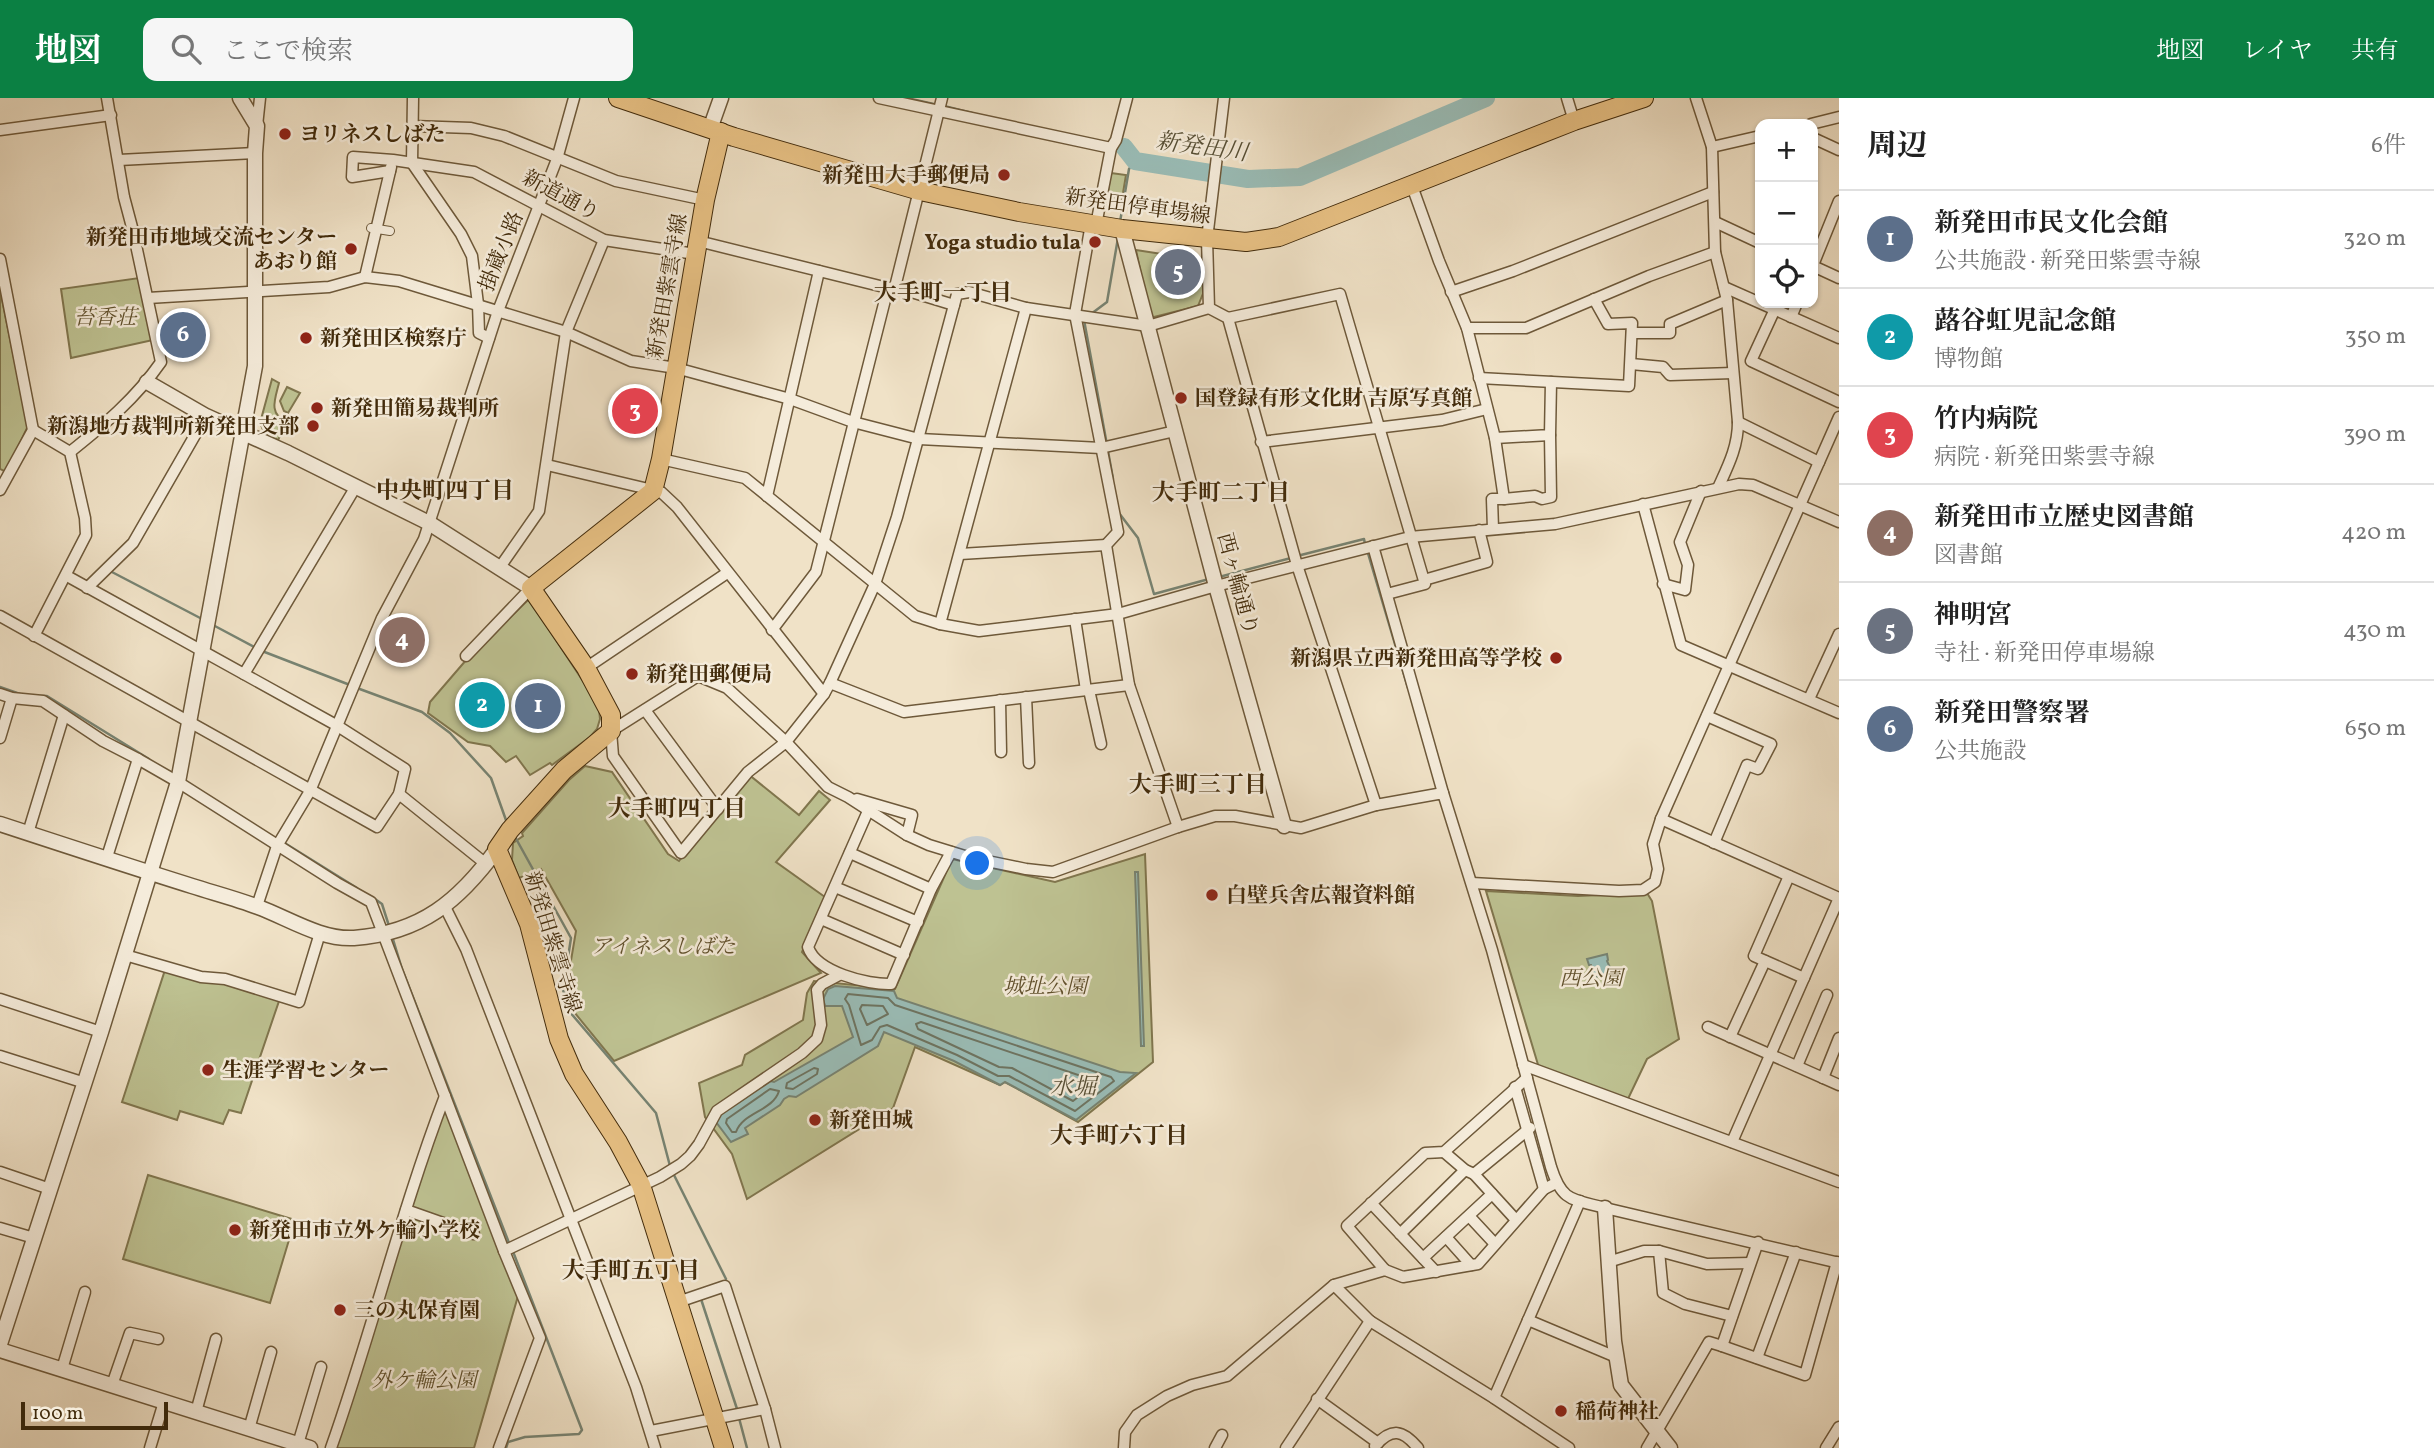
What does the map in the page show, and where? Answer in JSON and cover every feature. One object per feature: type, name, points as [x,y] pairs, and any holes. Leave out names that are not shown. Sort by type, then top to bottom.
[{"type":"main road","name":"新発田停車場線","points":[[618,98],[715,131],[920,191],[1094,225],[1246,242],[1279,237],[1574,121],[1644,98]]},
{"type":"main road","name":"新発田紫雲寺線","points":[[653,491],[661,460],[715,131]]},
{"type":"main road","points":[[497,849],[564,770],[611,732],[611,715],[586,668],[531,588],[653,491]]},
{"type":"main road","name":"新発田紫雲寺線","points":[[497,849],[529,924],[559,1039],[575,1074],[618,1142],[641,1185],[724,1448]]},
{"type":"street","points":[[70,452],[114,417],[147,382],[161,362],[124,197],[107,98]]},
{"type":"street","points":[[240,98],[257,126]]},
{"type":"street","points":[[0,1344],[151,871],[178,782],[191,723],[201,652],[256,366],[255,153],[260,98]]},
{"type":"street","points":[[413,98],[412,163],[461,234],[472,256],[479,333],[489,338]]},
{"type":"street","name":"掛蔵小路","points":[[257,906],[277,846],[310,791],[382,618],[424,539],[498,310],[557,159],[574,98]]},
{"type":"street","points":[[715,131],[721,98]]},
{"type":"street","points":[[879,98],[940,105],[1114,144]]},
{"type":"street","points":[[960,554],[1106,545],[1118,532],[1075,314],[1126,98]]},
{"type":"street","points":[[1209,308],[1207,239],[1224,98]]},
{"type":"street","points":[[1567,98],[1574,121]]},
{"type":"street","points":[[1696,98],[1712,147],[1715,252],[1727,300],[1738,422],[1738,438],[1733,456],[1718,488]]},
{"type":"street","points":[[772,630],[816,572],[853,422],[920,191],[940,105]]},
{"type":"street","points":[[0,130],[111,115]]},
{"type":"street","points":[[1818,122],[1839,117]]},
{"type":"street","points":[[412,126],[471,128],[503,136],[616,181],[705,200]]},
{"type":"street","points":[[1712,147],[1755,137]]},
{"type":"street","points":[[1818,140],[1839,150]]},
{"type":"street","points":[[119,160],[255,153]]},
{"type":"street","name":"新道通り","points":[[365,277],[392,166],[412,163],[474,172],[604,240],[696,247],[892,287],[954,305]]},
{"type":"street","points":[[1412,186],[1467,328],[1495,438],[1504,499]]},
{"type":"street","points":[[1451,292],[1513,271],[1713,192]]},
{"type":"street","points":[[1818,254],[1838,205]]},
{"type":"street","points":[[1715,222],[1755,241]]},
{"type":"street","points":[[370,228],[390,231]]},
{"type":"street","name":"西ヶ輪通り","points":[[1122,229],[1216,586],[1284,826]]},
{"type":"street","points":[[500,567],[539,511],[566,332],[604,240]]},
{"type":"street","points":[[1467,328],[1526,328],[1715,252]]},
{"type":"street","points":[[0,259],[33,430],[0,490]]},
{"type":"street","points":[[1818,268],[1839,278]]},
{"type":"street","points":[[767,496],[819,271]]},
{"type":"street","points":[[148,298],[329,288],[365,277],[399,281],[566,332],[631,361],[676,368],[790,399],[853,422],[919,439],[1101,448],[1175,431]]},
{"type":"street","points":[[1724,287],[1839,338]]},
{"type":"street","points":[[1387,594],[1425,584],[1340,294],[1227,318],[1209,308],[1148,326],[1026,308],[969,292],[957,294],[919,439],[875,584],[824,694],[786,742],[748,772],[681,853],[613,756],[611,732],[698,676],[727,688],[786,742],[828,787],[907,835],[951,852],[1026,869],[1053,872],[1215,816],[1235,816],[1301,828],[1376,805],[1443,793]]},
{"type":"street","points":[[1479,379],[1629,387],[1632,323],[1608,324],[1594,299]]},
{"type":"street","points":[[1632,333],[1670,333],[1670,324],[1727,300]]},
{"type":"street","points":[[940,624],[1026,308]]},
{"type":"street","points":[[1791,317],[1795,308]]},
{"type":"street","points":[[1775,309],[1751,361],[1839,402]]},
{"type":"street","points":[[1227,318],[1297,565],[1376,805]]},
{"type":"street","points":[[1631,364],[1663,367],[1670,375],[1733,373]]},
{"type":"street","points":[[147,382],[206,416],[429,523],[531,588],[466,656]]},
{"type":"street","points":[[1493,529],[1492,499],[1551,497],[1551,382]]},
{"type":"street","points":[[1261,442],[1442,420],[1487,409]]},
{"type":"street","points":[[87,588],[133,543],[206,416]]},
{"type":"street","points":[[1472,883],[1592,891],[1643,890],[1651,886],[1657,877],[1653,844],[1661,820],[1839,417]]},
{"type":"street","points":[[1738,422],[1819,462]]},
{"type":"street","points":[[33,430],[70,452],[85,517],[86,535],[34,636]]},
{"type":"street","points":[[1495,438],[1550,435]]},
{"type":"street","points":[[661,460],[745,478],[915,616],[979,631],[1118,614],[1410,537],[1555,524],[1739,484],[1752,485],[1839,522]]},
{"type":"street","points":[[547,466],[661,492],[677,507],[824,694]]},
{"type":"street","points":[[244,674],[355,488]]},
{"type":"street","points":[[1663,584],[1685,590],[1688,565],[1680,542],[1701,491]]},
{"type":"street","points":[[1643,505],[1681,645],[1839,713]]},
{"type":"street","points":[[1424,580],[1487,562],[1479,530]]},
{"type":"street","points":[[1106,545],[1129,685],[1178,827]]},
{"type":"street","points":[[1373,546],[1560,1191],[1569,1198],[1605,1208],[1838,1262],[1805,1375],[1709,1342],[1647,1448]]},
{"type":"street","points":[[586,668],[727,573]]},
{"type":"street","points":[[0,616],[377,827],[399,794],[405,769],[336,725],[66,576]]},
{"type":"street","points":[[1075,619],[1087,690],[1101,744]]},
{"type":"street","points":[[1808,699],[1839,634]]},
{"type":"street","points":[[830,683],[904,712],[1129,685]]},
{"type":"street","points":[[0,694],[43,701],[103,741],[178,782],[371,902],[504,1251],[540,1338],[499,1448]]},
{"type":"street","points":[[1026,697],[1029,763]]},
{"type":"street","points":[[0,738],[12,698]]},
{"type":"street","points":[[1000,700],[1001,752]]},
{"type":"street","points":[[646,710],[718,809]]},
{"type":"street","points":[[28,833],[64,715]]},
{"type":"street","points":[[1707,716],[1771,744],[1758,769],[1747,765],[1714,843]]},
{"type":"street","points":[[107,857],[138,758]]},
{"type":"street","points":[[399,794],[486,864]]},
{"type":"street","points":[[848,797],[912,815],[907,835]]},
{"type":"street","points":[[868,811],[808,947],[810,953],[839,975],[891,984],[931,889],[951,852]]},
{"type":"street","points":[[1661,820],[1839,898],[1732,1142]]},
{"type":"street","points":[[0,824],[257,906],[320,933],[351,938],[383,934],[416,922],[445,907],[462,893],[497,849]]},
{"type":"street","points":[[850,853],[931,889]]},
{"type":"street","points":[[1789,876],[1754,956],[1804,978]]},
{"type":"street","points":[[835,887],[918,922]]},
{"type":"street","points":[[445,907],[466,949],[571,1219],[636,1387],[655,1448]]},
{"type":"street","points":[[821,919],[904,955]]},
{"type":"street","points":[[125,955],[201,977],[225,979],[299,1002],[320,933]]},
{"type":"street","points":[[1730,1037],[1765,961]]},
{"type":"street","points":[[504,1251],[681,1164],[699,1144],[717,1111],[813,1043],[821,1025],[817,990],[822,984],[839,975]]},
{"type":"street","points":[[1797,1066],[1827,995]]},
{"type":"street","points":[[0,999],[101,1032]]},
{"type":"street","points":[[1708,1027],[1839,1084]]},
{"type":"street","points":[[1824,1078],[1839,1038]]},
{"type":"street","points":[[0,1055],[85,1083]]},
{"type":"street","points":[[1523,1065],[1839,1182]]},
{"type":"street","points":[[1527,1078],[1444,1152],[1425,1153],[1347,1226],[1385,1270],[1403,1277],[1478,1264],[1544,1189],[1556,1182]]},
{"type":"street","points":[[1515,1087],[1544,1189]]},
{"type":"street","points":[[331,1448],[445,1096]]},
{"type":"street","points":[[1400,1234],[1469,1172],[1527,1129],[1539,1125]]},
{"type":"street","points":[[1444,1152],[1469,1172],[1516,1220]]},
{"type":"street","points":[[0,1172],[50,1189]]},
{"type":"street","points":[[1423,1258],[1492,1194]]},
{"type":"street","points":[[1494,1398],[1580,1201]]},
{"type":"street","points":[[1371,1203],[1436,1272]]},
{"type":"street","points":[[1605,1208],[1616,1357],[1621,1385],[1670,1448]]},
{"type":"street","points":[[406,1210],[474,1234]]},
{"type":"street","points":[[1469,1216],[1495,1244]]},
{"type":"street","points":[[0,1228],[34,1238]]},
{"type":"street","points":[[1446,1237],[1471,1265]]},
{"type":"street","points":[[1722,1346],[1758,1242]]},
{"type":"street","points":[[1608,1262],[1643,1251],[1659,1251],[1707,1264],[1750,1264]]},
{"type":"street","points":[[1659,1251],[1663,1293],[1685,1304],[1732,1316]]},
{"type":"street","points":[[1757,1358],[1796,1252]]},
{"type":"street","points":[[1124,1448],[1125,1432],[1137,1415],[1167,1396],[1227,1376],[1334,1285],[1385,1270]]},
{"type":"street","points":[[1334,1285],[1370,1321],[1569,1448]]},
{"type":"street","points":[[678,1302],[725,1286],[775,1448]]},
{"type":"street","points":[[62,1369],[85,1292]]},
{"type":"street","points":[[1286,1448],[1370,1321]]},
{"type":"street","points":[[1528,1321],[1616,1357]]},
{"type":"street","points":[[113,1385],[130,1333],[158,1339]]},
{"type":"street","points":[[196,1412],[216,1339]]},
{"type":"street","points":[[0,1350],[304,1446],[321,1367]]},
{"type":"street","points":[[249,1429],[271,1352]]},
{"type":"street","points":[[1317,1399],[1375,1445],[1388,1434],[1398,1433],[1408,1436],[1418,1448]]},
{"type":"street","points":[[150,1448],[164,1402]]},
{"type":"street","points":[[651,1432],[765,1409]]},
{"type":"street","points":[[1826,1448],[1839,1427]]},
{"type":"street","points":[[1215,1448],[1222,1435]]},
{"type":"green space","points":[[1111,173],[1126,175],[1122,199],[1107,196]]},
{"type":"green space","points":[[1136,250],[1207,261],[1206,286],[1198,306],[1150,318]]},
{"type":"green space","name":"苔香荘","points":[[139,278],[153,340],[71,358],[61,289]]},
{"type":"green space","points":[[0,290],[28,426],[6,472],[0,469]]},
{"type":"green space","points":[[272,379],[279,383],[275,410],[281,419],[287,422],[278,440],[264,432],[260,423]]},
{"type":"green space","points":[[287,387],[300,393],[288,413],[284,411],[280,401]]},
{"type":"green space","points":[[529,599],[594,698],[600,719],[597,729],[590,737],[552,765],[550,763],[530,775],[516,756],[506,762],[490,746],[468,742],[428,713],[430,702],[467,659]]},
{"type":"green space","name":"アイネスしばた","points":[[585,766],[612,772],[668,854],[679,861],[748,774],[799,815],[819,791],[830,800],[776,862],[825,897],[802,952],[821,973],[614,1061],[570,1007],[566,990],[576,931],[541,869],[519,878],[512,860],[513,843],[523,836],[522,833]]},
{"type":"green space","name":"城址公園","points":[[1145,854],[1153,1062],[1078,1122],[1005,1082],[1000,1085],[915,1047],[893,1108],[747,1199],[732,1154],[705,1117],[699,1083],[742,1065],[745,1055],[803,1020],[807,993],[814,981],[895,989],[952,859],[1055,882]]},
{"type":"green space","name":"西公園","points":[[1486,891],[1578,896],[1647,893],[1652,901],[1679,1039],[1647,1059],[1627,1101],[1539,1068]]},
{"type":"green space","points":[[165,970],[222,981],[279,1001],[241,1113],[229,1110],[223,1124],[180,1111],[177,1120],[122,1102]]},
{"type":"green space","name":"外ケ輪公園","points":[[446,1111],[518,1296],[474,1448],[333,1448],[442,1113]]},
{"type":"green space","points":[[148,1175],[295,1220],[270,1303],[123,1259]]},
{"type":"water","points":[[1135,872],[1138,872],[1144,1046],[1141,1046]]},
{"type":"water","points":[[1607,954],[1612,972],[1593,978],[1587,959]]},
{"type":"water","name":"水堀","points":[[835,986],[894,991],[897,998],[1120,1072],[1136,1073],[1076,1120],[1005,1082],[1000,1085],[954,1061],[884,1032],[878,1046],[796,1097],[789,1096],[784,1099],[780,1105],[745,1128],[748,1134],[731,1142],[716,1122],[721,1114],[770,1081],[774,1082],[853,1037],[842,1006],[825,1006],[823,999],[828,989]]},
{"type":"waterway","name":"新発田川","points":[[907,98],[938,105]]},
{"type":"waterway","name":"新発田川","points":[[1124,147],[1135,161],[1248,179],[1300,177],[1486,98]]},
{"type":"waterway","name":"新発田川","points":[[944,106],[972,113]]},
{"type":"waterway","points":[[1120,222],[1129,169],[1135,161]]},
{"type":"waterway","points":[[1091,314],[1107,302],[1118,238]]},
{"type":"waterway","points":[[1084,320],[1107,445]]},
{"type":"waterway","points":[[1108,451],[1113,479]]},
{"type":"waterway","points":[[1119,513],[1138,538],[1154,594],[1209,579]]},
{"type":"waterway","points":[[1297,556],[1364,539],[1365,544]]},
{"type":"waterway","points":[[1367,550],[1408,688]]},
{"type":"waterway","points":[[1219,577],[1291,558]]},
{"type":"waterway","points":[[110,571],[204,620]]},
{"type":"waterway","points":[[213,625],[256,648]]},
{"type":"waterway","points":[[262,651],[350,685]]},
{"type":"waterway","points":[[0,687],[20,694]]},
{"type":"waterway","points":[[357,688],[422,712],[450,733],[491,778],[507,823]]},
{"type":"waterway","points":[[41,696],[47,696],[149,759]]},
{"type":"waterway","points":[[514,835],[571,938],[563,990],[569,1011],[656,1113],[670,1166]]},
{"type":"waterway","points":[[283,842],[357,888]]},
{"type":"waterway","points":[[375,899],[382,904],[389,926]]},
{"type":"waterway","points":[[392,936],[402,969],[509,1243]]},
{"type":"waterway","points":[[673,1173],[726,1279]]},
{"type":"waterway","points":[[506,1448],[508,1442],[525,1437],[579,1434],[582,1430],[512,1249]]},
{"type":"waterway","points":[[701,1299],[738,1412]]},
{"type":"waterway","points":[[739,1418],[747,1448]]},
{"type":"place","name":"ヨリネスしばた","points":[[285,134]]},
{"type":"place","name":"新発田大手郵便局","points":[[1004,175]]},
{"type":"place","name":"Yoga studio tula","points":[[1095,242]]},
{"type":"place","name":"新発田市地域交流センター あおり館","points":[[351,249]]},
{"type":"place","name":"神明宮","points":[[1178,272]]},
{"type":"place","name":"新発田警察署","points":[[183,335]]},
{"type":"place","name":"新発田区検察庁","points":[[306,338]]},
{"type":"place","name":"国登録有形文化財 吉原写真館","points":[[1181,398]]},
{"type":"place","name":"新発田簡易裁判所","points":[[317,408]]},
{"type":"place","name":"竹内病院","points":[[635,411]]},
{"type":"place","name":"新潟地方裁判所新発田支部","points":[[313,426]]},
{"type":"place","name":"新発田市立歴史図書館","points":[[402,640]]},
{"type":"place","name":"新潟県立西新発田高等学校","points":[[1556,658]]},
{"type":"place","name":"新発田郵便局","points":[[632,674]]},
{"type":"place","name":"蕗谷虹児記念館","points":[[482,705]]},
{"type":"place","name":"新発田市民文化会館","points":[[538,706]]},
{"type":"place","name":"白壁兵舎広報資料館","points":[[1212,895]]},
{"type":"place","name":"生涯学習センター","points":[[208,1070]]},
{"type":"place","name":"新発田城","points":[[815,1120]]},
{"type":"place","name":"新発田市立外ケ輪小学校","points":[[235,1230]]},
{"type":"place","name":"三の丸保育園","points":[[340,1310]]},
{"type":"place","name":"稲荷神社","points":[[1561,1411]]},
{"type":"district","name":"大手町一丁目","points":[[943,292]]},
{"type":"district","name":"中央町四丁目","points":[[445,490]]},
{"type":"district","name":"大手町二丁目","points":[[1221,492]]},
{"type":"district","name":"大手町三丁目","points":[[1198,784]]},
{"type":"district","name":"大手町四丁目","points":[[677,808]]},
{"type":"district","name":"大手町六丁目","points":[[1119,1135]]},
{"type":"district","name":"大手町五丁目","points":[[631,1270]]}]
